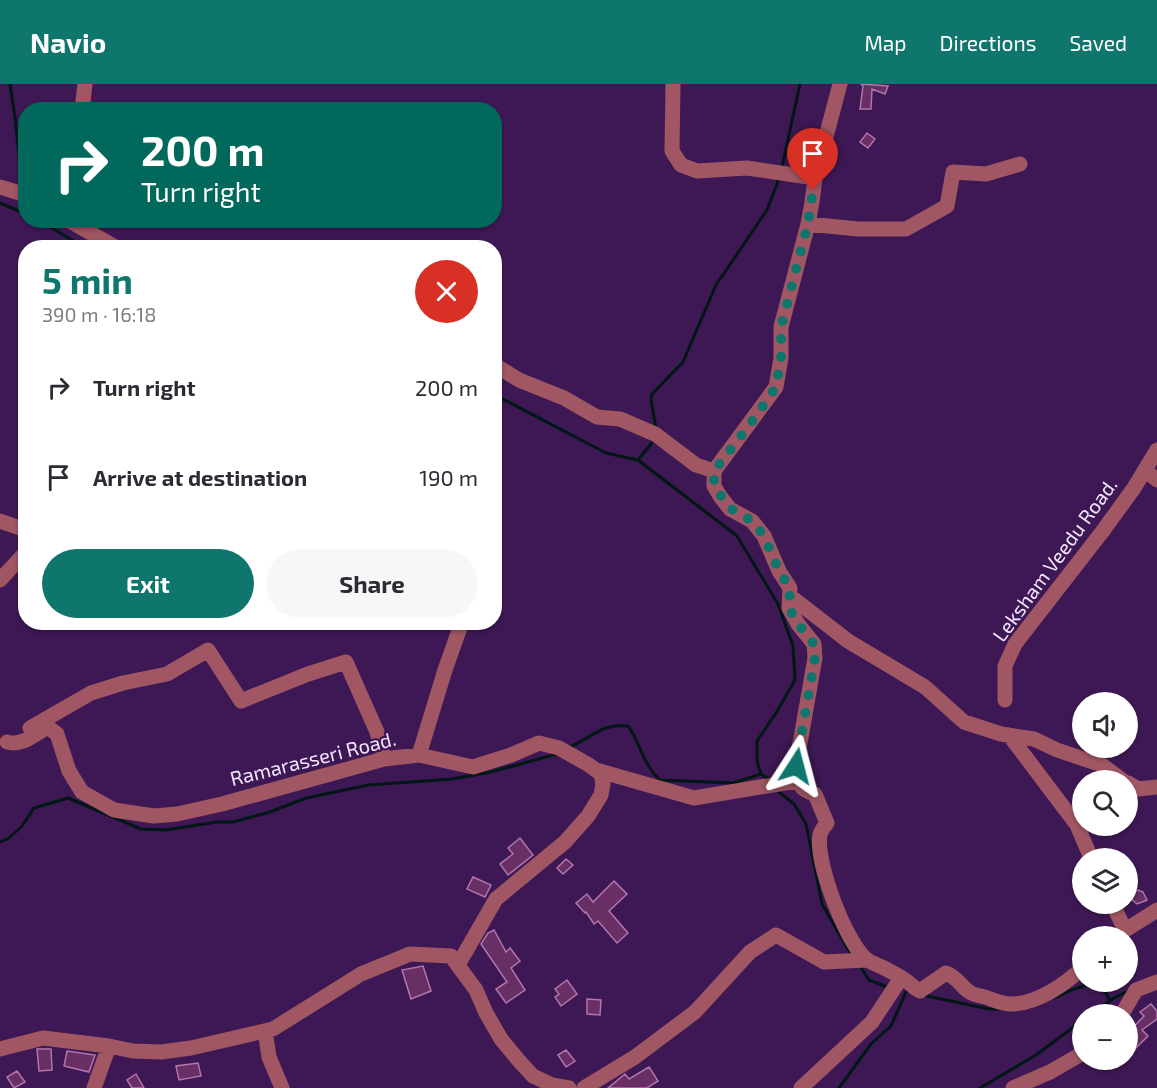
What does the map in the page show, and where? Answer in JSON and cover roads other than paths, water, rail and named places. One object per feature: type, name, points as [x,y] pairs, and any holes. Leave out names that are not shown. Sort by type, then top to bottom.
[{"type":"street","points":[[83,102],[85,84]]},
{"type":"street","points":[[673,84],[672,151],[681,165],[697,171],[747,168],[815,178]]},
{"type":"street","points":[[840,84],[815,178],[808,224],[781,327],[781,358],[776,387],[714,471],[714,486],[730,508],[752,521],[764,536],[779,571],[790,588],[789,608],[814,644],[815,658],[796,766],[797,781],[801,789],[815,794],[819,801],[827,823],[820,833],[820,839],[829,890],[855,946],[866,960]]},
{"type":"street","points":[[808,224],[858,229],[906,229],[947,206],[953,172],[986,174],[1020,164]]},
{"type":"street","points":[[0,188],[18,193]]},
{"type":"street","points":[[87,228],[105,240]]},
{"type":"street","points":[[502,369],[519,380],[564,398],[597,417],[620,419],[658,435],[696,465],[714,471]]},
{"type":"street","name":"Leksham Veedu Road.","points":[[1005,700],[1005,666],[1015,644],[1102,532],[1157,450]]},
{"type":"street","points":[[1145,470],[1157,480]]},
{"type":"street","points":[[0,521],[18,527]]},
{"type":"street","points":[[0,580],[18,561]]},
{"type":"street","points":[[790,597],[848,641],[925,687],[964,722],[1009,735],[1034,739],[1057,750],[1102,765],[1109,770]]},
{"type":"street","points":[[419,754],[459,630]]},
{"type":"street","points":[[2,742],[91,693],[123,683],[167,674],[208,650],[241,701],[308,674],[346,662],[377,732],[384,759]]},
{"type":"street","name":"Ramarasseri Road.","points":[[2,742],[14,745],[48,728],[57,734],[69,771],[82,792],[114,810],[154,816],[177,814],[222,804],[384,759],[419,754],[473,767],[539,743],[559,748],[596,770],[694,798],[797,781]]},
{"type":"street","points":[[1009,735],[1077,825],[1087,848]]},
{"type":"street","points":[[458,965],[496,899],[565,842],[588,816],[602,789],[601,774],[596,770]]},
{"type":"street","points":[[1138,789],[1157,787]]},
{"type":"street","points":[[1132,926],[1157,910]]},
{"type":"street","points":[[584,1088],[635,1057],[695,1012],[750,952],[776,935],[824,962],[866,960],[884,967],[910,983],[913,988],[922,991],[946,973],[960,981],[969,992],[1012,1005],[1049,992],[1072,978]]},
{"type":"street","points":[[0,1049],[43,1038],[133,1051],[161,1052],[191,1048],[273,1029],[361,974],[410,954],[451,956],[476,990],[501,1039],[519,1062],[533,1076],[552,1085],[569,1088]]},
{"type":"street","points":[[801,1088],[872,1022],[901,978]]},
{"type":"street","points":[[1128,1004],[1136,990],[1157,982]]},
{"type":"street","points":[[265,1031],[268,1057],[282,1088]]},
{"type":"street","points":[[94,1088],[109,1046]]},
{"type":"street","points":[[1013,1088],[1072,1059]]},
{"type":"waterway","points":[[10,84],[18,146]]},
{"type":"waterway","points":[[782,167],[800,84]]},
{"type":"waterway","points":[[656,429],[652,394],[683,362],[716,285],[767,210],[780,176]]},
{"type":"waterway","points":[[0,203],[18,211]]},
{"type":"waterway","points":[[52,228],[72,240]]},
{"type":"waterway","points":[[502,399],[606,453],[638,460],[737,536],[778,604],[793,646],[795,680],[757,741],[757,761],[761,774],[769,779]]},
{"type":"waterway","points":[[638,460],[654,440]]},
{"type":"waterway","points":[[568,748],[611,726],[628,726],[649,767],[660,780],[733,783],[761,774]]},
{"type":"waterway","points":[[0,842],[9,838],[22,826],[34,808],[68,798],[141,829],[166,830],[217,822],[233,822],[270,812],[306,798],[369,785],[452,779],[491,772],[557,754]]},
{"type":"waterway","points":[[779,792],[794,804],[806,824],[822,904],[852,956]]},
{"type":"waterway","points":[[860,966],[869,980],[890,988]]},
{"type":"waterway","points":[[1054,998],[1077,988],[1092,985],[1105,992],[1110,1001]]},
{"type":"waterway","points":[[839,1088],[871,1044],[891,1026],[906,992]]},
{"type":"waterway","points":[[1105,1004],[1126,992]]},
{"type":"waterway","points":[[922,995],[989,1009],[1001,1009]]},
{"type":"waterway","points":[[980,1088],[1036,1055],[1072,1028]]}]
